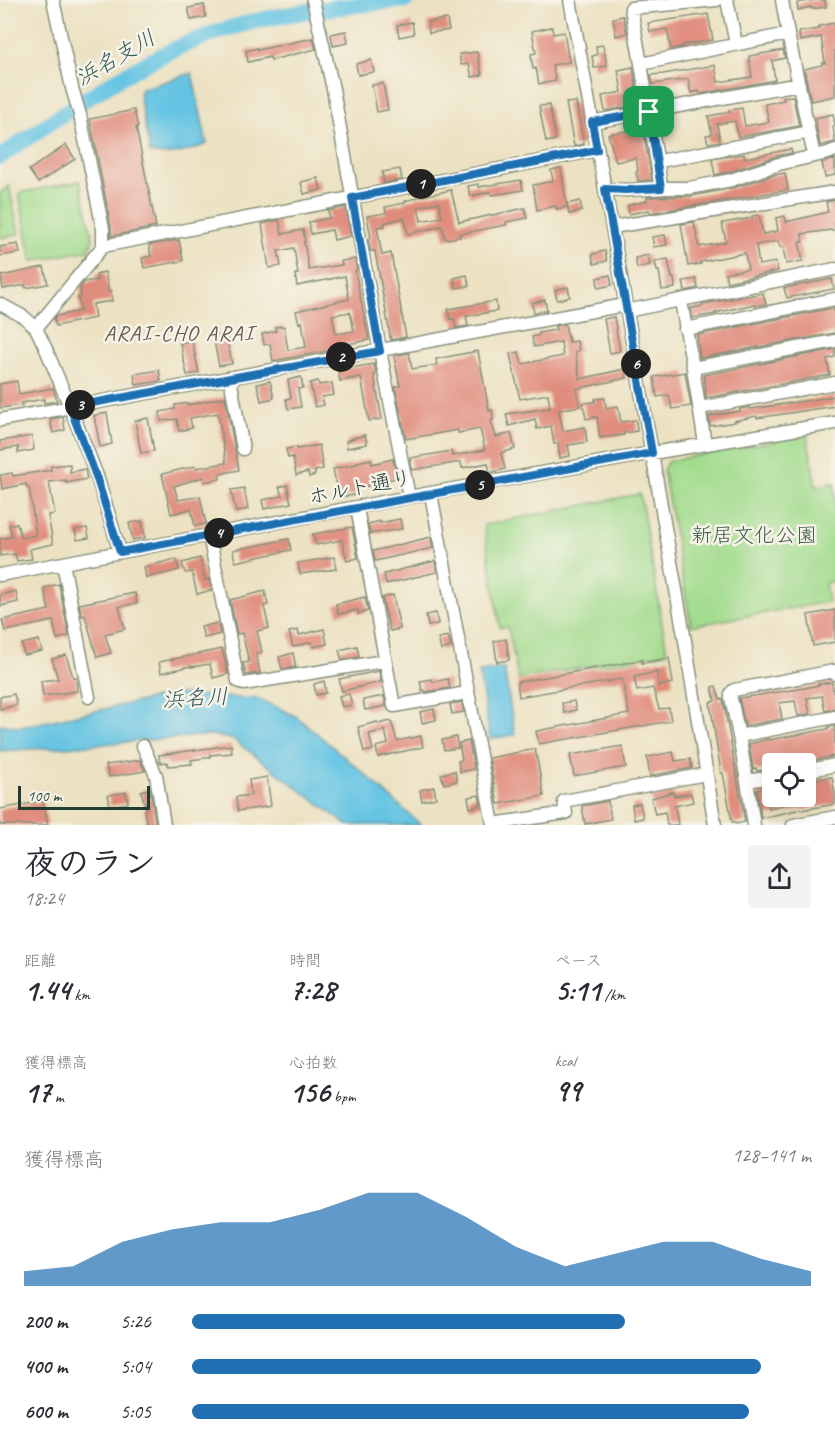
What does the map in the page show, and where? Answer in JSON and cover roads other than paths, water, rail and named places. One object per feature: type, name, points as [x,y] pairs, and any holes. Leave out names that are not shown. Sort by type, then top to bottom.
[{"type":"street","points":[[36,328],[103,246],[103,229],[80,115],[53,0]]},
{"type":"street","points":[[313,0],[333,89],[409,497]]},
{"type":"street","points":[[570,0],[652,453],[715,825]]},
{"type":"street","points":[[661,188],[631,8],[717,0]]},
{"type":"street","points":[[727,0],[736,44]]},
{"type":"street","points":[[782,0],[814,156]]},
{"type":"street","points":[[640,64],[788,34]]},
{"type":"street","points":[[592,122],[799,84]]},
{"type":"street","points":[[657,159],[660,161],[805,133],[808,128]]},
{"type":"street","points":[[103,246],[597,150]]},
{"type":"street","points":[[605,189],[689,188],[707,185],[835,150]]},
{"type":"street","points":[[612,227],[835,192]]},
{"type":"street","points":[[0,420],[626,308],[681,301],[835,269]]},
{"type":"street","points":[[685,329],[835,299]]},
{"type":"street","points":[[681,301],[705,444]]},
{"type":"street","points":[[0,304],[24,317],[36,328],[70,407],[96,476],[120,552]]},
{"type":"street","points":[[693,368],[835,341]]},
{"type":"street","points":[[230,378],[243,449]]},
{"type":"street","points":[[699,408],[835,383]]},
{"type":"street","name":"ホルト通り","points":[[0,575],[409,497],[835,423]]},
{"type":"street","points":[[431,494],[493,824],[566,813],[564,801],[706,774]]},
{"type":"street","points":[[357,508],[394,706],[468,693]]},
{"type":"street","points":[[209,535],[238,681],[244,684],[384,661]]},
{"type":"street","points":[[63,563],[89,696]]},
{"type":"street","points":[[754,825],[731,693],[734,690],[835,672]]},
{"type":"street","points":[[739,736],[835,717]]},
{"type":"street","points":[[143,746],[156,775],[164,825]]},
{"type":"street","points":[[816,769],[835,765]]},
{"type":"street","points":[[747,782],[762,779]]},
{"type":"street","points":[[794,825],[835,817]]},
{"type":"water","points":[[192,73],[207,144],[171,154],[150,153],[139,94],[141,89]]},
{"type":"water","points":[[504,668],[515,735],[490,739],[479,672]]},
{"type":"water","name":"浜名川","points":[[174,694],[260,699],[297,717],[421,825],[347,825],[234,740],[212,735],[0,751],[0,724],[21,727]]},
{"type":"waterway","name":"浜名支川","points":[[0,157],[110,84],[139,67],[199,39],[273,17],[406,0]]},
{"type":"district","name":"ARAI-CHO ARAI","points":[[179,332]]},
{"type":"park label","name":"新居文化公園","points":[[754,535]]}]
